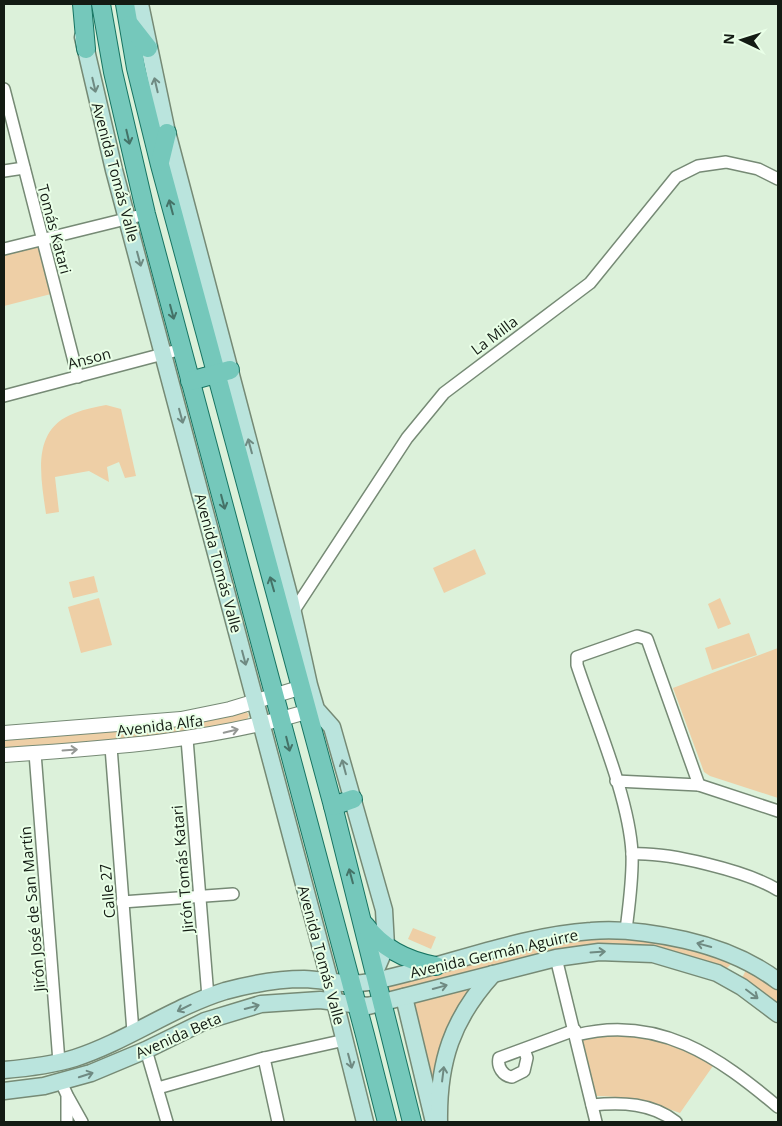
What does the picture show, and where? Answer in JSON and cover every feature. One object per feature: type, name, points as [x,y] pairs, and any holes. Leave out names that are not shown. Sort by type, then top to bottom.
[{"type":"main road","name":"Avenida Tomás Valle","points":[[74,4],[128,218],[330,982],[365,1122]]},
{"type":"main road","points":[[82,4],[86,49]]},
{"type":"main road","name":"Avenida Tomás Valle","points":[[101,4],[114,72],[146,214],[282,719],[387,1122]]},
{"type":"main road","points":[[125,4],[136,68],[160,164],[222,372],[287,614],[412,1122]]},
{"type":"main road","points":[[140,4],[148,48],[222,372],[238,459],[287,614]]},
{"type":"main road","points":[[128,22],[148,48]]},
{"type":"main road","points":[[160,164],[167,133]]},
{"type":"main road","points":[[190,380],[222,372]]},
{"type":"main road","points":[[213,465],[238,459]]},
{"type":"main road","points":[[311,711],[332,727],[384,910],[386,946],[376,976]]},
{"type":"main road","points":[[333,806],[353,799]]},
{"type":"main road","points":[[364,923],[376,938],[386,946],[410,959],[436,966]]},
{"type":"main road","name":"Avenida Germán Aguirre","points":[[351,985],[376,976],[436,966],[553,936],[592,930],[626,930],[703,944],[742,958],[778,981]]},
{"type":"main road","name":"Avenida Germán Aguirre","points":[[356,1006],[382,1003],[556,958],[599,952],[653,954],[717,972],[778,1014]]},
{"type":"main road","points":[[730,980],[742,958]]},
{"type":"main road","points":[[439,1122],[443,1067],[454,1031],[475,993],[493,974]]},
{"type":"main road","name":"Avenida Beta","points":[[4,1070],[76,1058],[208,997],[260,983],[283,980],[351,985]]},
{"type":"main road","points":[[404,997],[434,1122]]},
{"type":"main road","name":"Avenida Beta","points":[[4,1091],[64,1089],[91,1073],[146,1050],[205,1021],[261,1004],[300,1000],[334,1000],[356,1006]]},
{"type":"street","name":"Tomás Katari","points":[[4,91],[78,377]]},
{"type":"street","name":"La Milla","points":[[287,614],[408,438],[444,392],[590,283],[676,177],[698,166],[726,162],[758,169],[778,179]]},
{"type":"street","points":[[4,171],[24,168]]},
{"type":"street","points":[[4,249],[146,214]]},
{"type":"street","name":"Anson","points":[[4,396],[182,349]]},
{"type":"street","points":[[626,930],[632,854],[626,814],[576,665],[577,657],[619,642],[643,636],[647,639],[699,785]]},
{"type":"street","name":"Avenida Alfa","points":[[4,733],[181,719],[255,701],[304,686]]},
{"type":"street","name":"Avenida Alfa","points":[[4,755],[187,739],[261,725],[311,711]]},
{"type":"street","name":"Jirón Tomás Katari","points":[[187,739],[208,997]]},
{"type":"street","name":"Calle 27","points":[[110,747],[133,1032]]},
{"type":"street","name":"Jirón José de San Martín","points":[[34,753],[59,1062]]},
{"type":"street","points":[[616,781],[699,785],[778,811]]},
{"type":"street","points":[[632,854],[648,853],[694,862],[749,878],[778,890]]},
{"type":"street","points":[[122,902],[233,894]]},
{"type":"street","points":[[556,958],[576,1032],[596,1122]]},
{"type":"street","points":[[524,1049],[576,1032],[608,1028],[658,1035],[705,1052],[778,1107]]},
{"type":"street","points":[[158,1088],[264,1058],[345,1040]]},
{"type":"street","points":[[146,1050],[167,1122]]},
{"type":"street","points":[[264,1058],[278,1122]]},
{"type":"street","points":[[64,1089],[67,1122]]},
{"type":"street","points":[[64,1089],[82,1122]]},
{"type":"street","points":[[592,1105],[634,1104],[654,1110],[676,1122]]},
{"type":"shaded area","points":[[39,247],[51,294],[4,306],[4,255]]},
{"type":"shaded area","points":[[106,405],[121,409],[136,476],[125,478],[119,462],[107,467],[109,482],[89,471],[55,477],[59,512],[46,514],[41,470],[45,442],[51,430],[61,420],[75,413]]},
{"type":"shaded area","points":[[475,549],[486,574],[444,593],[433,568]]},
{"type":"shaded area","points":[[94,576],[98,592],[73,598],[69,582]]},
{"type":"shaded area","points":[[99,598],[112,645],[81,653],[68,607]]},
{"type":"shaded area","points":[[720,598],[731,624],[718,629],[708,604]]},
{"type":"shaded area","points":[[749,633],[757,655],[712,670],[705,648]]},
{"type":"shaded area","points":[[778,648],[778,798],[710,776],[704,772],[673,688]]},
{"type":"shaded area","points":[[246,711],[249,715],[247,720],[209,731],[4,751],[4,738]]},
{"type":"shaded area","points":[[413,928],[436,937],[431,949],[408,939]]},
{"type":"shaded area","points":[[605,936],[677,944],[731,962],[731,964],[725,970],[652,949],[390,995],[386,987],[390,984],[541,945]]},
{"type":"shaded area","points":[[747,968],[778,989],[778,1003],[742,978]]},
{"type":"shaded area","points":[[474,985],[436,1094],[412,1003]]},
{"type":"shaded area","points":[[600,1032],[661,1038],[715,1063],[680,1113],[637,1100],[593,1096],[580,1035]]}]
